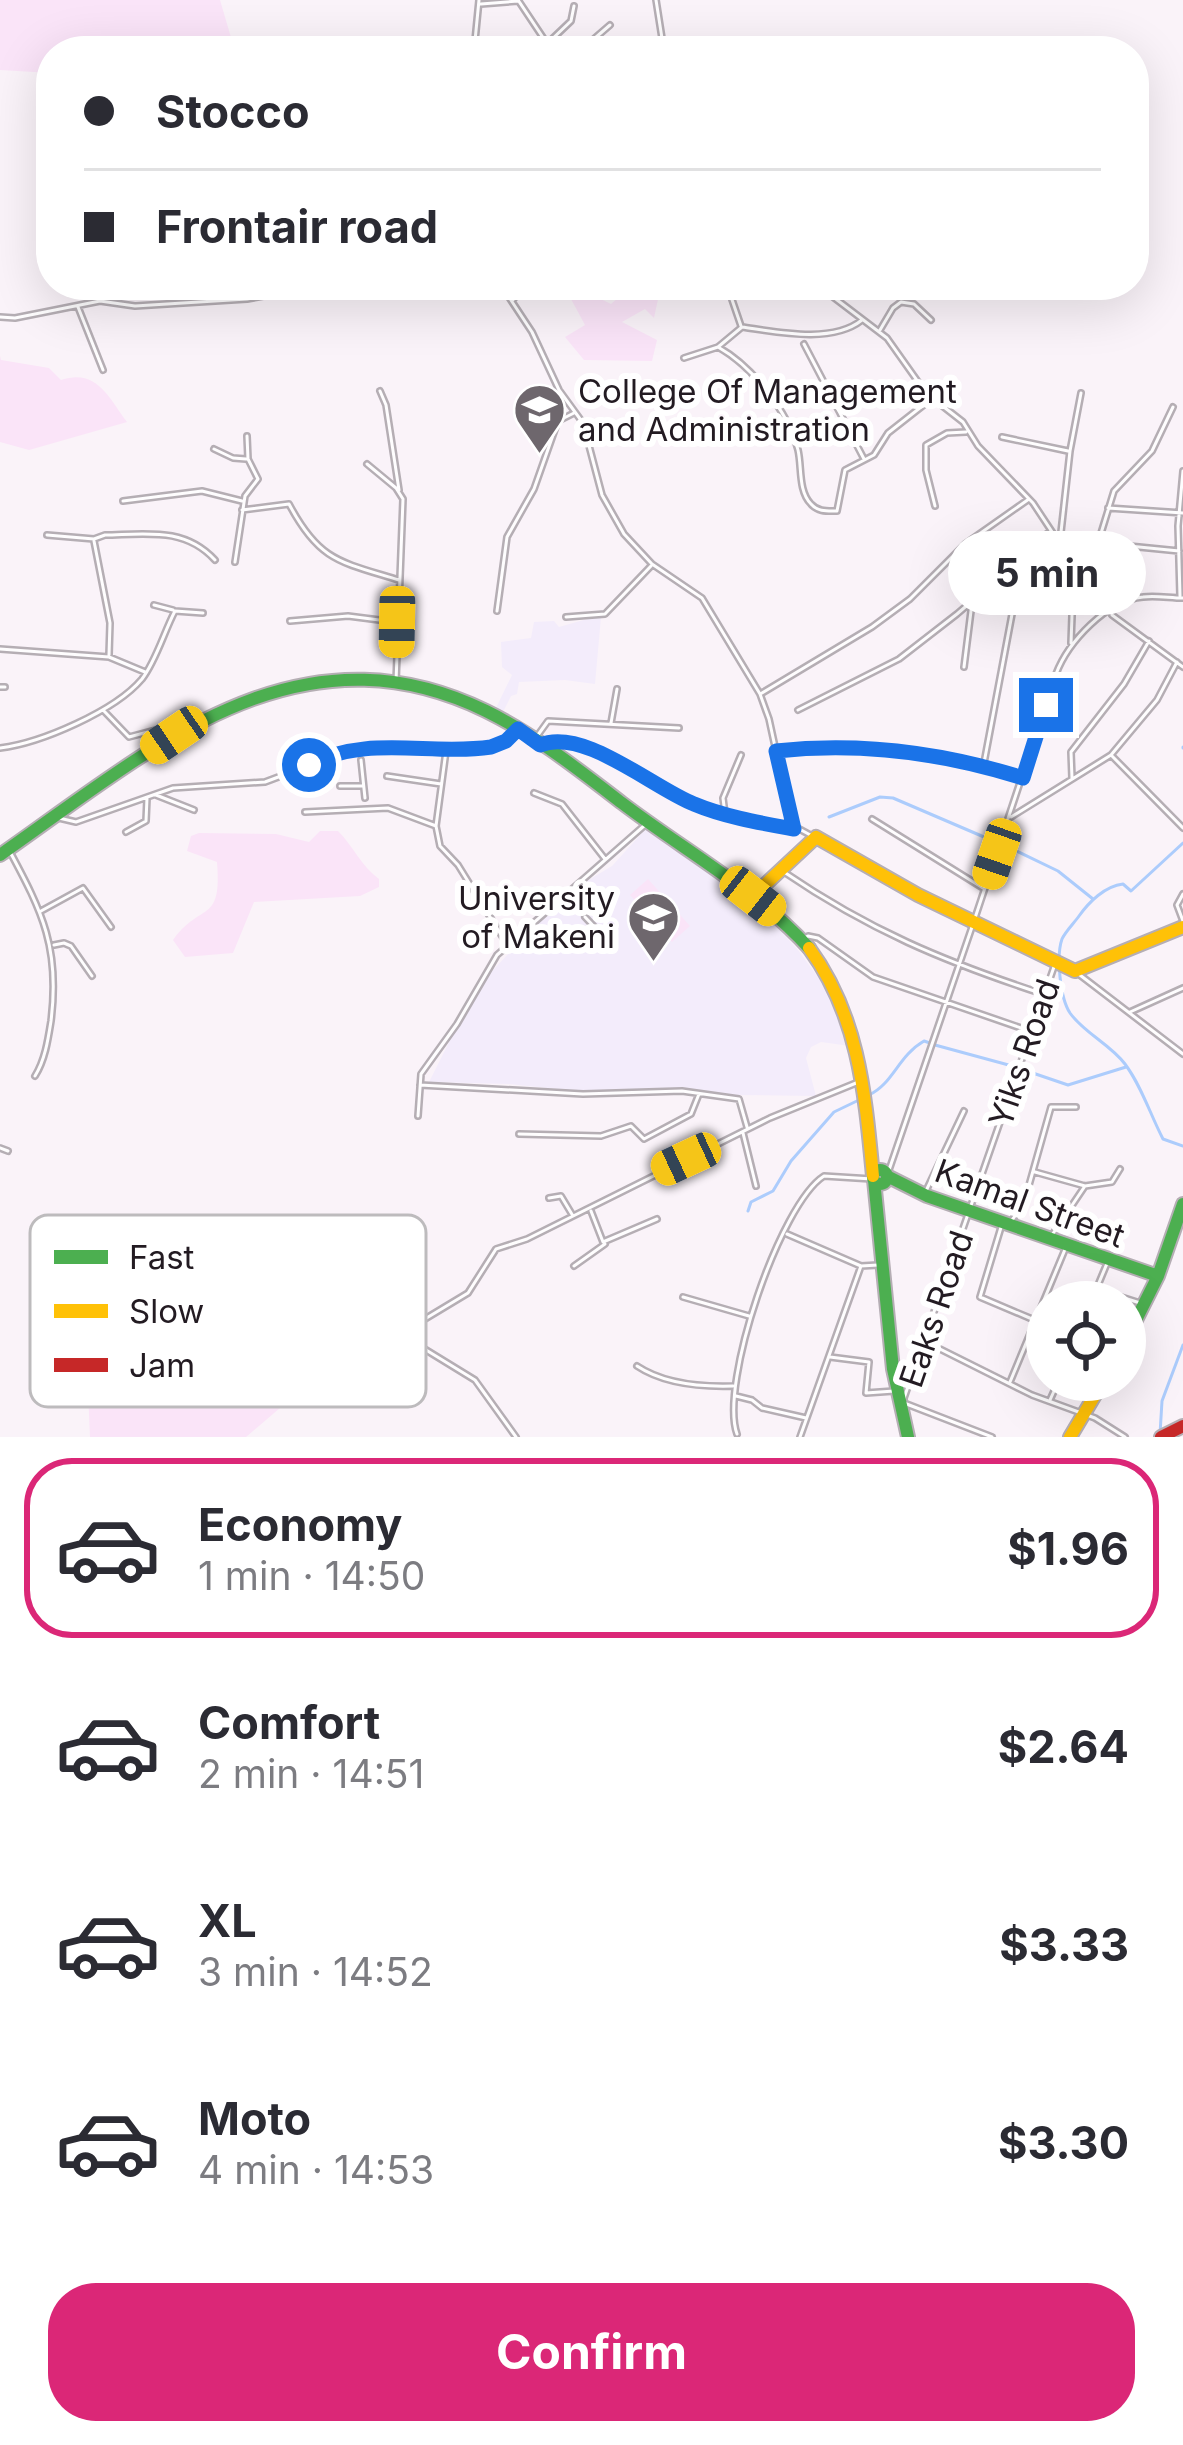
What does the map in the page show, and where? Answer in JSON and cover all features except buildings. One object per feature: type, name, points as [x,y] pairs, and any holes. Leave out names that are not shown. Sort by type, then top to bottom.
[{"type":"main road","points":[[4,852],[195,721],[292,686],[396,684],[454,698],[518,729],[753,896],[823,967],[841,1000],[881,1177],[881,1265],[908,1437]]},
{"type":"main road","points":[[753,896],[816,837],[1063,967],[1087,969],[1183,924]]},
{"type":"main road","name":"Kamal Street","points":[[881,1177],[1158,1276]]},
{"type":"main road","points":[[1146,1303],[1183,1204]]},
{"type":"main road","points":[[1070,1437],[1091,1401]]},
{"type":"main road","points":[[1163,1436],[1183,1426]]},
{"type":"street","points":[[476,36],[479,3],[518,0],[542,36]]},
{"type":"street","points":[[656,0],[662,36]]},
{"type":"street","points":[[555,36],[571,21],[574,5]]},
{"type":"street","points":[[597,36],[610,25]]},
{"type":"street","points":[[0,317],[104,301],[135,306],[231,300]]},
{"type":"street","points":[[732,300],[742,327]]},
{"type":"street","points":[[839,300],[879,332],[932,398],[956,416],[1029,499],[1070,559],[1109,585],[1140,596],[1181,598],[1183,471]]},
{"type":"street","points":[[512,301],[576,413],[593,453],[602,495],[630,543],[702,598],[760,694],[794,829]]},
{"type":"street","points":[[879,332],[901,302],[914,304],[931,320]]},
{"type":"street","points":[[77,305],[103,370]]},
{"type":"street","points":[[684,358],[718,346],[742,327],[832,332],[863,319]]},
{"type":"street","points":[[804,344],[865,460]]},
{"type":"street","points":[[718,346],[758,381],[786,422],[798,449],[803,490],[813,507],[837,511],[844,472],[874,455],[888,433],[932,398]]},
{"type":"street","points":[[380,391],[404,519],[396,684]]},
{"type":"street","points":[[1060,543],[1081,393]]},
{"type":"street","points":[[1071,645],[1070,597],[1098,543],[1108,508],[1121,480],[1152,451],[1173,407]]},
{"type":"street","points":[[496,610],[507,537],[534,490],[559,421],[576,413]]},
{"type":"street","points":[[935,506],[926,470],[926,445],[947,433],[968,432]]},
{"type":"street","points":[[235,562],[243,502],[258,478],[248,459],[247,436]]},
{"type":"street","points":[[1002,436],[1070,451]]},
{"type":"street","points":[[214,448],[232,458],[248,459]]},
{"type":"street","points":[[367,464],[400,491]]},
{"type":"street","points":[[123,500],[202,491],[243,502]]},
{"type":"street","points":[[760,694],[872,627],[910,598],[965,544],[1029,499]]},
{"type":"street","points":[[242,510],[289,504],[300,529],[321,551],[399,580]]},
{"type":"street","points":[[1108,508],[1181,513]]},
{"type":"street","points":[[798,710],[899,659],[1051,532]]},
{"type":"street","points":[[47,535],[94,539],[105,535],[184,536],[215,560]]},
{"type":"street","points":[[94,539],[110,623],[109,658]]},
{"type":"street","points":[[1098,543],[1179,551]]},
{"type":"street","points":[[983,765],[1022,558]]},
{"type":"street","points":[[566,617],[605,614],[652,564]]},
{"type":"street","points":[[737,1434],[732,1410],[742,1340],[785,1233],[802,1198],[821,1177],[881,1177],[960,968],[1056,674],[1071,645],[1091,623],[1140,596]]},
{"type":"street","points":[[964,667],[972,601]]},
{"type":"street","points":[[154,605],[203,614]]},
{"type":"street","points":[[0,748],[50,737],[103,710],[146,673],[175,611]]},
{"type":"street","points":[[1109,612],[1183,667]]},
{"type":"street","points":[[290,621],[348,616],[397,622]]},
{"type":"street","points":[[1072,780],[1071,752],[1124,684],[1148,641]]},
{"type":"street","points":[[0,650],[109,658],[146,673]]},
{"type":"street","points":[[1009,818],[1111,755],[1157,700],[1177,662]]},
{"type":"street","points":[[611,724],[617,689]]},
{"type":"street","points":[[103,710],[129,737],[195,721]]},
{"type":"street","points":[[537,742],[548,721],[679,728]]},
{"type":"street","points":[[56,816],[71,823],[187,785],[265,782],[358,747],[491,747],[518,729]]},
{"type":"street","points":[[537,742],[557,740],[598,753],[671,795],[816,837]]},
{"type":"street","points":[[776,751],[816,748],[938,754],[1023,778]]},
{"type":"street","points":[[446,749],[436,826],[440,846],[469,881],[508,946]]},
{"type":"street","points":[[725,814],[723,798],[741,755]]},
{"type":"street","points":[[1111,755],[1183,828]]},
{"type":"street","points":[[361,760],[364,798]]},
{"type":"street","points":[[387,776],[443,784]]},
{"type":"street","points":[[340,786],[364,786]]},
{"type":"street","points":[[534,793],[562,804],[606,860]]},
{"type":"street","points":[[154,795],[194,810]]},
{"type":"street","points":[[126,832],[146,821],[147,797]]},
{"type":"street","points":[[304,812],[388,808],[436,826]]},
{"type":"street","points":[[872,819],[985,889]]},
{"type":"street","points":[[418,1116],[421,1074],[457,1024],[490,965],[648,822]]},
{"type":"street","points":[[4,852],[39,911],[52,946],[51,1020],[35,1076]]},
{"type":"street","points":[[783,871],[865,922],[960,968],[1042,994]]},
{"type":"street","points":[[39,911],[83,888],[111,927]]},
{"type":"street","points":[[1183,894],[1177,905],[1183,924]]},
{"type":"street","points":[[585,917],[604,937]]},
{"type":"street","points":[[801,941],[812,936],[873,977],[1030,1031]]},
{"type":"street","points":[[52,946],[67,944],[92,976]]},
{"type":"street","points":[[1063,967],[1183,1054]]},
{"type":"street","name":"Yiks Road","points":[[970,1211],[1042,994],[1063,967]]},
{"type":"street","points":[[1130,1012],[1182,989]]},
{"type":"street","points":[[426,1318],[467,1293],[496,1249],[574,1217],[745,1131],[862,1080]]},
{"type":"street","points":[[418,1085],[583,1094],[620,1090],[700,1093],[740,1099],[756,1186]]},
{"type":"street","points":[[519,1134],[601,1136],[624,1126],[633,1127],[644,1139],[691,1114],[700,1093]]},
{"type":"street","points":[[1026,1316],[980,1297],[1006,1223],[1022,1206],[1051,1107],[1076,1107]]},
{"type":"street","points":[[924,1194],[964,1112]]},
{"type":"street","points":[[0,1148],[8,1151]]},
{"type":"street","points":[[1033,1172],[1085,1186],[1112,1182],[1120,1169]]},
{"type":"street","points":[[1048,1239],[1085,1186]]},
{"type":"street","points":[[549,1198],[561,1196],[574,1217]]},
{"type":"street","points":[[591,1209],[606,1243]]},
{"type":"street","name":"Eaks Road","points":[[899,1398],[926,1342],[970,1211]]},
{"type":"street","points":[[574,1266],[606,1243],[657,1220]]},
{"type":"street","points":[[785,1233],[861,1266],[881,1265]]},
{"type":"street","points":[[1051,1281],[1066,1245]]},
{"type":"street","points":[[1099,1281],[1108,1260]]},
{"type":"street","points":[[800,1437],[861,1266]]},
{"type":"street","points":[[683,1297],[751,1317]]},
{"type":"street","points":[[926,1342],[1009,1384],[1084,1413],[1125,1437]]},
{"type":"street","points":[[1009,1384],[1026,1342]]},
{"type":"street","points":[[426,1350],[475,1380],[516,1437]]},
{"type":"street","points":[[828,1357],[866,1360],[871,1369],[866,1393],[899,1398],[992,1437]]},
{"type":"street","points":[[637,1366],[699,1387],[735,1386]]},
{"type":"street","points":[[734,1396],[807,1418]]},
{"type":"shaded area","points":[[0,0],[220,0],[231,36],[36,36],[36,72],[0,70]]},
{"type":"shaded area","points":[[572,300],[611,304],[658,300],[654,318],[645,309],[622,322],[657,340],[652,361],[584,360],[565,337],[585,325]]},
{"type":"shaded area","points":[[0,356],[1,360],[49,368],[61,380],[92,381],[127,422],[29,450],[0,442]]},
{"type":"shaded area","points":[[601,617],[595,684],[519,682],[517,694],[511,696],[501,716],[494,712],[512,675],[502,667],[501,642],[531,638],[534,622],[554,621],[559,627]]},
{"type":"shaded area","name":"University of Makeni","points":[[652,822],[754,901],[837,1003],[850,1046],[821,1042],[811,1047],[806,1058],[816,1096],[669,1088],[592,1093],[429,1082],[477,987],[577,887],[612,866]]},
{"type":"shaded area","points":[[320,831],[338,831],[379,879],[379,887],[360,896],[254,902],[233,953],[185,957],[173,940],[213,904],[218,882],[217,862],[187,851],[191,836],[276,834],[309,842]]},
{"type":"shaded area","points":[[648,879],[690,926],[672,942],[630,895]]},
{"type":"shaded area","points":[[89,1407],[281,1407],[246,1437],[90,1437]]},
{"type":"waterway","points":[[829,817],[880,797],[893,798],[998,843]]},
{"type":"waterway","points":[[1183,843],[1131,891],[1116,885],[1093,900],[1062,939],[1059,966],[1070,1013],[1125,1064],[1163,1139],[1183,1146]]},
{"type":"waterway","points":[[1002,844],[1058,871],[1093,899]]},
{"type":"waterway","points":[[869,1095],[915,1047],[930,1043]]},
{"type":"waterway","points":[[935,1045],[1016,1067]]},
{"type":"waterway","points":[[1021,1069],[1068,1085],[1126,1067]]},
{"type":"waterway","points":[[748,1211],[751,1202],[773,1191],[791,1161],[834,1112],[861,1099]]},
{"type":"waterway","points":[[1160,1434],[1162,1401],[1183,1345]]},
{"type":"traffic: fast","points":[[0,855],[168,740],[227,710],[287,689],[350,680],[416,686],[486,711],[539,742],[743,889],[809,948]]},
{"type":"traffic: fast","points":[[880,1170],[887,1177],[880,1184],[873,1177],[880,1170]]},
{"type":"traffic: fast","points":[[887,1176],[927,1196],[1158,1276]]},
{"type":"traffic: fast","points":[[874,1180],[893,1369],[908,1437]]},
{"type":"traffic: fast","points":[[1146,1300],[1183,1204]]},
{"type":"traffic: slow","points":[[753,896],[816,837],[918,895],[1075,971],[1183,927]]},
{"type":"traffic: slow","points":[[809,948],[849,1028],[873,1176]]},
{"type":"traffic: slow","points":[[1070,1437],[1091,1401]]},
{"type":"traffic: jam","points":[[1161,1437],[1183,1426]]},
{"type":"place","name":"College Of Management and Administration","points":[[539,456]]},
{"type":"place","name":"University of Makeni","points":[[654,963]]},
{"type":"route","points":[[309,765],[364,746],[491,747],[518,729],[540,745],[557,740],[598,753],[671,795],[706,809],[794,829],[776,751],[816,748],[938,754],[1023,778],[1046,705]]}]
